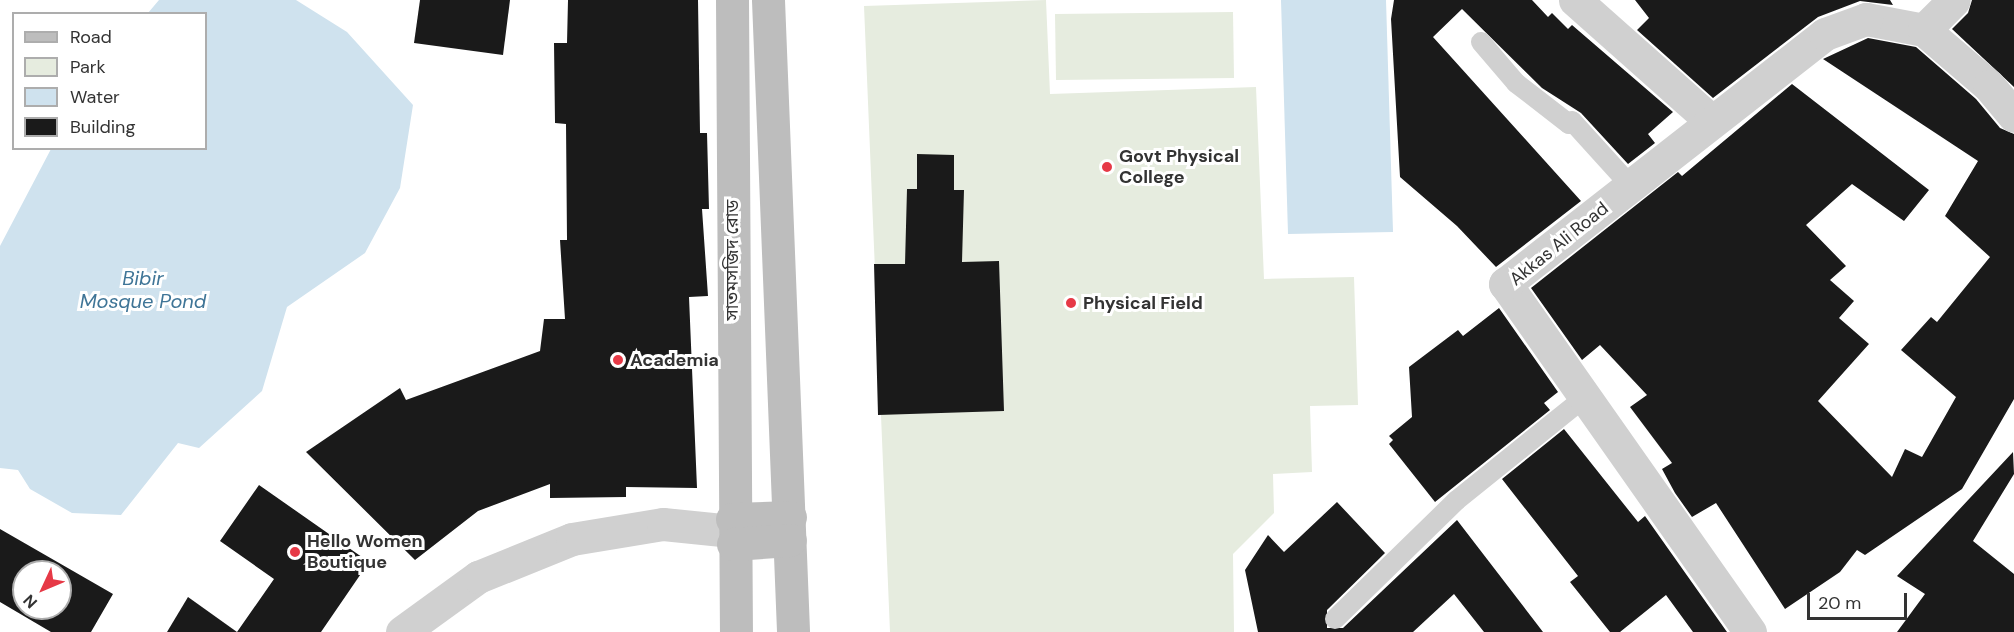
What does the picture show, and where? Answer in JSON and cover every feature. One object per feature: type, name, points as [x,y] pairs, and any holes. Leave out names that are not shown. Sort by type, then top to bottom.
[{"type":"main road","name":"সাতমসজিদ রোড","points":[[732,0],[732,531],[736,632]]},
{"type":"main road","points":[[768,0],[793,632]]},
{"type":"main road","points":[[732,531],[790,529]]},
{"type":"street","points":[[1575,0],[1710,120]]},
{"type":"street","points":[[1924,30],[1954,0]]},
{"type":"street","points":[[1862,9],[1924,30],[1989,86],[2014,116]]},
{"type":"street","name":"Akkas Ali Road","points":[[1749,632],[1505,284],[1631,186],[1710,120],[1862,9]]},
{"type":"street","points":[[402,632],[478,577],[572,539],[663,524],[732,531]]},
{"type":"lane","points":[[1481,42],[1516,83],[1569,124],[1572,121],[1631,186]]},
{"type":"lane","points":[[1335,619],[1457,500],[1585,397]]},
{"type":"green space","name":"Physical Field","points":[[1046,0],[1050,94],[1256,87],[1264,279],[1354,277],[1358,405],[1310,406],[1312,472],[1273,474],[1274,513],[1233,554],[1234,632],[890,632],[864,6]]},
{"type":"green space","points":[[1233,12],[1234,78],[1056,80],[1055,14]]},
{"type":"water","name":"Bibir Mosque Pond","points":[[159,0],[296,0],[347,32],[413,105],[400,188],[365,253],[287,307],[262,391],[199,448],[178,443],[121,515],[72,513],[30,489],[18,470],[0,468],[0,246],[50,150],[207,150],[207,12],[149,12]]},
{"type":"water","points":[[1281,0],[1386,0],[1393,232],[1288,234]]},
{"type":"building","points":[[420,0],[510,0],[503,55],[414,43]]},
{"type":"building","points":[[568,0],[698,0],[700,133],[707,133],[709,209],[702,209],[708,296],[689,297],[697,488],[626,487],[626,497],[550,498],[550,484],[478,511],[415,560],[306,452],[400,388],[406,400],[540,351],[544,319],[565,319],[560,240],[567,240],[566,124],[555,123],[554,43],[567,43]]},
{"type":"building","points":[[1394,0],[1532,0],[1548,17],[1552,13],[1568,29],[1572,25],[1673,112],[1648,134],[1655,143],[1628,164],[1581,113],[1542,88],[1462,9],[1433,37],[1581,201],[1496,267],[1457,226],[1400,177],[1391,19]]},
{"type":"building","points":[[1635,0],[1890,0],[1893,5],[1860,1],[1818,17],[1713,98],[1637,30],[1649,18]]},
{"type":"building","points":[[1972,0],[2014,0],[2014,87],[1952,29],[1968,13]]},
{"type":"building","points":[[1868,38],[1916,47],[1976,99],[2000,128],[2014,134],[2014,399],[1962,489],[1865,555],[1857,550],[1840,572],[1785,609],[1716,503],[1692,517],[1675,493],[1662,469],[1672,463],[1630,407],[1647,395],[1600,345],[1582,360],[1531,288],[1678,172],[1682,176],[1792,84],[1929,190],[1904,221],[1852,184],[1806,225],[1846,266],[1830,280],[1854,301],[1839,318],[1869,344],[1818,401],[1892,477],[1905,449],[1922,457],[1956,397],[1901,350],[1931,317],[1937,322],[1990,257],[1945,216],[1978,161],[1823,59]]},
{"type":"building","points":[[917,154],[954,155],[954,190],[964,190],[962,262],[999,261],[1004,411],[878,415],[874,264],[905,264],[907,189],[917,189]]},
{"type":"building","points":[[1499,308],[1558,392],[1544,403],[1550,410],[1435,502],[1389,444],[1393,440],[1389,436],[1412,417],[1409,367],[1458,330],[1463,336]]},
{"type":"building","points":[[1564,429],[1638,522],[1645,516],[1727,632],[1693,632],[1666,595],[1620,632],[1610,632],[1570,582],[1578,576],[1502,479]]},
{"type":"building","points":[[2013,452],[2014,474],[1973,541],[2014,574],[2014,632],[1897,632],[1925,594],[1897,576]]},
{"type":"building","name":"Hello Women Boutique","points":[[259,485],[369,562],[321,632],[237,632],[274,579],[220,541]]},
{"type":"building","points":[[1337,502],[1385,553],[1327,610],[1327,628],[1343,628],[1457,520],[1543,632],[1484,632],[1454,594],[1413,632],[1258,632],[1245,570],[1268,535],[1284,552]]},
{"type":"building","points":[[0,529],[54,560],[12,560],[12,609],[0,602]]},
{"type":"building","points":[[72,570],[113,594],[91,632],[51,632],[31,620],[72,620]]},
{"type":"building","points":[[188,597],[237,632],[167,632]]},
{"type":"place","name":"Govt Physical College","points":[[1107,167]]},
{"type":"place","name":"Physical Field","points":[[1071,303]]},
{"type":"place","name":"Academia","points":[[618,360]]},
{"type":"place","name":"Hello Women Boutique","points":[[295,552]]}]
